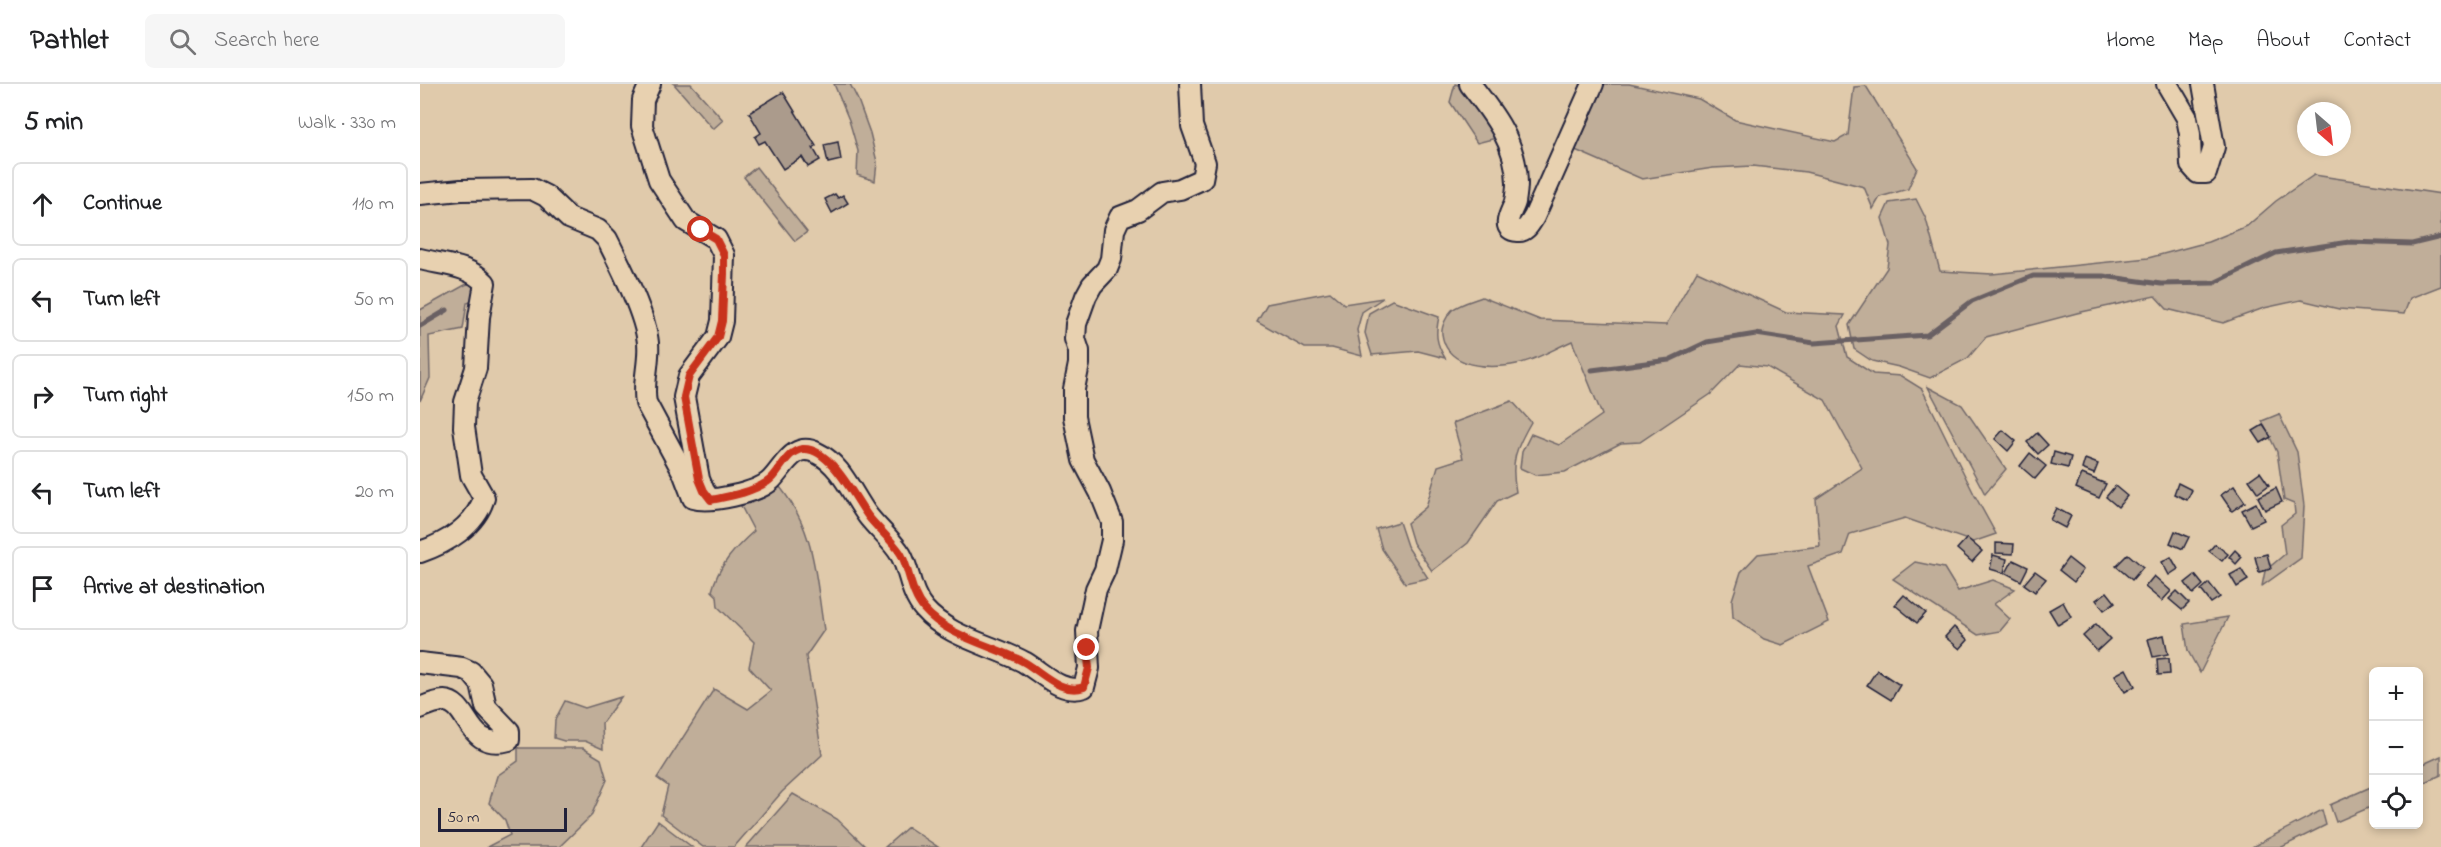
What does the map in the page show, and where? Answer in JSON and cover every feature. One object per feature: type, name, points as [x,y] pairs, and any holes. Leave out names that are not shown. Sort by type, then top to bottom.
[{"type":"street","points":[[650,84],[643,100],[642,126],[659,180],[686,221],[716,239],[724,255],[722,321],[718,337],[689,376],[684,397],[699,479],[711,500]]},
{"type":"street","points":[[420,194],[461,190],[532,189],[546,196],[569,218],[598,230],[607,239],[642,316],[648,344],[643,392],[646,403],[683,472],[693,498],[711,500],[761,486],[771,480],[790,456],[803,449],[817,452],[842,476],[868,516],[902,556],[909,581],[923,608],[957,632],[1023,662],[1066,688],[1076,690],[1084,687],[1089,668],[1087,631],[1096,590],[1105,570],[1112,540],[1112,522],[1100,492],[1083,460],[1074,417],[1074,389],[1079,364],[1079,351],[1075,339],[1076,324],[1086,296],[1111,259],[1114,230],[1120,217],[1138,210],[1162,192],[1180,189],[1202,180],[1205,163],[1192,126],[1190,84]]},
{"type":"street","points":[[1470,84],[1500,125],[1510,144],[1517,183],[1515,204],[1507,217],[1508,225],[1514,231],[1519,232],[1526,229],[1534,217],[1593,84]]},
{"type":"street","points":[[2167,84],[2187,118],[2191,165],[2198,173],[2206,173],[2214,147],[2203,84]]},
{"type":"street","points":[[420,259],[458,267],[477,275],[485,283],[476,368],[465,402],[464,427],[471,475],[484,498],[481,508],[464,528],[445,542],[420,552]]},
{"type":"street","points":[[420,663],[462,668],[471,672],[481,684],[486,707],[509,731],[509,740],[498,743],[486,740],[474,732],[452,705],[444,701],[420,708]]},
{"type":"shaded area","points":[[674,84],[691,84],[723,120],[713,129]]},
{"type":"shaded area","points":[[834,84],[850,84],[858,100],[870,133],[877,162],[875,181],[857,175],[858,151],[849,120]]},
{"type":"shaded area","points":[[1455,84],[1468,91],[1474,98],[1500,137],[1477,143],[1450,102]]},
{"type":"shaded area","points":[[1605,84],[1629,84],[1699,99],[1735,120],[1835,142],[1848,135],[1854,87],[1866,86],[1917,168],[1908,189],[1880,197],[1873,209],[1864,187],[1806,172],[1753,166],[1713,168],[1642,179],[1573,149],[1589,107]]},
{"type":"shaded area","points":[[756,167],[807,232],[795,241],[744,177]]},
{"type":"shaded area","points":[[2314,175],[2441,194],[2441,286],[2410,298],[2404,314],[2339,309],[2301,300],[2264,308],[2223,323],[2167,309],[2155,296],[2077,313],[1986,337],[1968,358],[1930,378],[1899,367],[1872,361],[1854,349],[1849,325],[1887,268],[1890,245],[1882,218],[1889,203],[1916,199],[1926,219],[1940,271],[1992,274],[2148,258],[2208,242],[2247,226],[2276,201]]},
{"type":"shaded area","points":[[1697,271],[1786,312],[1845,315],[1839,326],[1847,357],[1873,374],[1901,376],[1922,389],[1996,534],[1973,542],[1905,518],[1850,534],[1843,554],[1808,566],[1829,622],[1783,645],[1764,639],[1733,617],[1732,600],[1741,572],[1758,554],[1820,546],[1816,499],[1862,468],[1825,400],[1767,367],[1740,364],[1711,394],[1640,442],[1621,443],[1565,472],[1535,475],[1520,468],[1522,452],[1531,434],[1559,445],[1602,415],[1572,341],[1522,363],[1474,365],[1456,358],[1445,344],[1442,328],[1452,310],[1482,297],[1540,320],[1666,325]]},
{"type":"shaded area","points":[[477,281],[478,300],[467,303],[463,329],[429,336],[430,378],[420,401],[420,310],[465,285]]},
{"type":"shaded area","points":[[1330,292],[1344,304],[1383,298],[1362,312],[1357,330],[1362,356],[1332,348],[1305,348],[1257,321],[1267,304]]},
{"type":"shaded area","points":[[1392,300],[1439,317],[1437,338],[1445,358],[1418,351],[1372,355],[1365,333],[1369,313]]},
{"type":"shaded area","points":[[1928,387],[1962,405],[2006,469],[1985,494]]},
{"type":"shaded area","points":[[1512,401],[1531,422],[1521,440],[1514,463],[1516,492],[1497,501],[1468,543],[1432,571],[1413,543],[1407,523],[1426,507],[1438,466],[1463,458],[1453,423]]},
{"type":"shaded area","points":[[2279,414],[2297,452],[2304,506],[2301,558],[2262,586],[2265,571],[2285,554],[2281,525],[2295,514],[2294,504],[2284,500],[2277,452],[2262,421]]},
{"type":"shaded area","points":[[780,487],[801,521],[816,572],[824,630],[806,656],[822,755],[782,792],[734,847],[703,847],[661,815],[668,786],[657,778],[714,689],[748,709],[771,691],[749,667],[754,642],[718,607],[717,596],[712,591],[718,573],[728,558],[754,531],[740,504]]},
{"type":"shaded area","points":[[1399,522],[1407,546],[1428,578],[1405,583],[1382,549],[1376,529]]},
{"type":"shaded area","points":[[1915,562],[1944,568],[1958,591],[1993,580],[2015,589],[1994,604],[2010,619],[2000,631],[1978,635],[1893,579]]},
{"type":"shaded area","points":[[2228,617],[2200,673],[2188,651],[2184,624]]},
{"type":"shaded area","points":[[621,697],[602,723],[603,749],[585,741],[564,741],[554,738],[555,720],[565,701],[585,708]]},
{"type":"shaded area","points":[[518,748],[583,748],[601,759],[607,780],[591,816],[559,847],[487,847],[510,835],[505,820],[489,803],[497,776],[518,761]]},
{"type":"shaded area","points":[[2441,756],[2441,775],[2423,783],[2423,764]]},
{"type":"shaded area","points":[[2369,788],[2369,808],[2336,822],[2330,805]]},
{"type":"shaded area","points":[[793,794],[837,819],[866,847],[746,847]]},
{"type":"shaded area","points":[[2322,810],[2326,825],[2282,847],[2252,847]]},
{"type":"shaded area","points":[[658,821],[692,847],[641,847]]},
{"type":"shaded area","points":[[908,827],[938,847],[885,847]]},
{"type":"building","points":[[783,92],[816,146],[813,148],[820,160],[808,167],[802,157],[783,169],[765,141],[759,144],[755,137],[761,133],[749,113]]},
{"type":"building","points":[[2197,138],[2208,139],[2206,161],[2195,161]]},
{"type":"building","points":[[838,142],[841,160],[828,163],[824,145]]},
{"type":"building","points":[[835,194],[838,198],[843,195],[848,203],[832,213],[825,199]]},
{"type":"building","points":[[2263,425],[2271,437],[2261,443],[2253,431]]},
{"type":"building","points":[[2003,430],[2016,441],[2008,451],[1995,439]]},
{"type":"building","points":[[2037,433],[2048,445],[2038,454],[2027,442]]},
{"type":"building","points":[[2054,452],[2071,457],[2068,468],[2051,464]]},
{"type":"building","points":[[2030,453],[2046,466],[2035,479],[2020,466]]},
{"type":"building","points":[[2085,459],[2098,464],[2094,474],[2082,469]]},
{"type":"building","points":[[2260,472],[2269,485],[2258,493],[2249,480]]},
{"type":"building","points":[[2082,474],[2106,484],[2099,498],[2076,488]]},
{"type":"building","points":[[2178,483],[2192,490],[2187,500],[2174,494]]},
{"type":"building","points":[[2115,486],[2127,496],[2118,507],[2106,497]]},
{"type":"building","points":[[2234,486],[2245,502],[2232,511],[2221,495]]},
{"type":"building","points":[[2276,488],[2282,502],[2265,510],[2258,497]]},
{"type":"building","points":[[2256,503],[2264,520],[2251,526],[2242,510]]},
{"type":"building","points":[[2056,508],[2071,516],[2065,528],[2050,520]]},
{"type":"building","points":[[2175,531],[2189,537],[2183,549],[2170,543]]},
{"type":"building","points":[[1967,538],[1982,551],[1972,562],[1957,549]]},
{"type":"building","points":[[1996,543],[2014,544],[2013,554],[1996,553]]},
{"type":"building","points":[[2215,544],[2228,554],[2222,561],[2209,551]]},
{"type":"building","points":[[2235,550],[2242,557],[2236,564],[2229,557]]},
{"type":"building","points":[[2128,554],[2143,567],[2132,580],[2116,566]]},
{"type":"building","points":[[2267,554],[2271,569],[2259,572],[2255,557]]},
{"type":"building","points":[[1993,555],[2007,559],[2004,573],[1990,569]]},
{"type":"building","points":[[2171,557],[2178,569],[2169,575],[2162,562]]},
{"type":"building","points":[[2068,558],[2083,570],[2074,582],[2059,570]]},
{"type":"building","points":[[2013,560],[2028,567],[2021,581],[2006,573]]},
{"type":"building","points":[[2241,569],[2248,580],[2237,587],[2230,575]]},
{"type":"building","points":[[2035,571],[2046,579],[2035,592],[2024,584]]},
{"type":"building","points":[[2195,575],[2203,585],[2193,594],[2185,583]]},
{"type":"building","points":[[2154,576],[2171,591],[2162,601],[2145,587]]},
{"type":"building","points":[[2209,583],[2220,597],[2211,603],[2201,590]]},
{"type":"building","points":[[2177,591],[2189,603],[2182,610],[2169,599]]},
{"type":"building","points":[[2107,592],[2115,602],[2104,610],[2096,600]]},
{"type":"building","points":[[1904,595],[1926,613],[1917,623],[1895,605]]},
{"type":"building","points":[[2063,602],[2071,617],[2058,625],[2049,610]]},
{"type":"building","points":[[2096,624],[2110,639],[2097,651],[2083,636]]},
{"type":"building","points":[[1954,627],[1968,640],[1960,649],[1945,637]]},
{"type":"building","points":[[2164,635],[2168,654],[2153,657],[2148,639]]},
{"type":"building","points":[[2169,658],[2170,674],[2158,675],[2157,659]]},
{"type":"building","points":[[2126,669],[2135,686],[2125,692],[2115,675]]},
{"type":"building","points":[[1877,670],[1900,685],[1891,700],[1867,685]]},
{"type":"waterway","points":[[1592,370],[1669,360],[1707,342],[1756,334],[1814,343],[1927,335],[1972,301],[2033,276],[2103,276],[2161,284],[2214,283],[2276,253],[2349,242],[2412,244],[2441,237]]},
{"type":"waterway","points":[[420,326],[447,310]]},
{"type":"route","points":[[701,230],[716,239],[724,255],[722,321],[718,337],[689,376],[684,397],[699,479],[711,500],[761,486],[771,480],[778,468],[790,456],[803,449],[817,452],[842,476],[868,516],[902,556],[909,581],[923,608],[938,621],[1023,662],[1056,683],[1076,690],[1084,687],[1088,678],[1087,648]]}]
